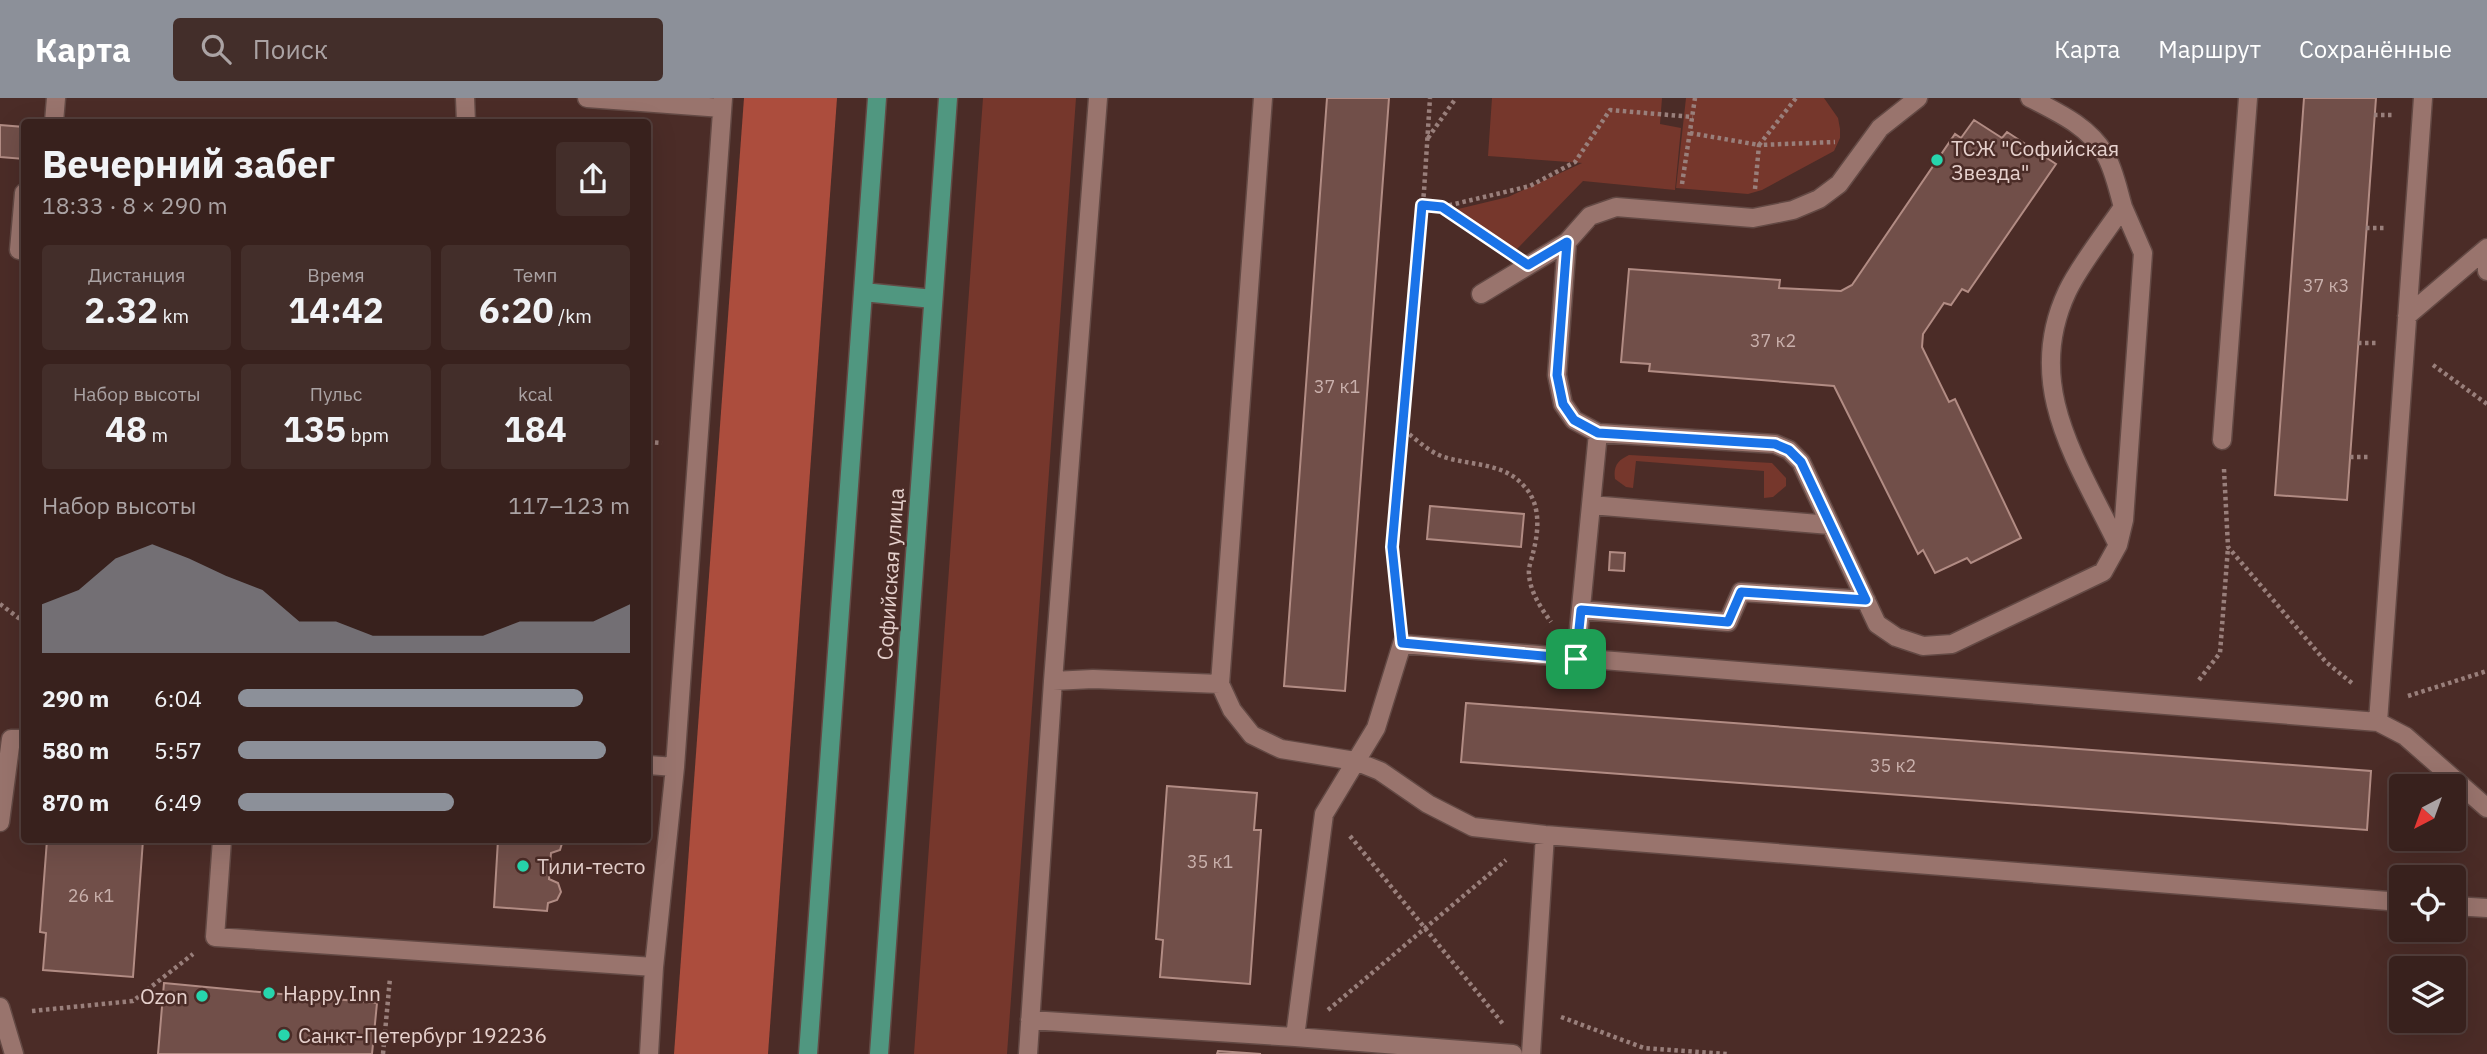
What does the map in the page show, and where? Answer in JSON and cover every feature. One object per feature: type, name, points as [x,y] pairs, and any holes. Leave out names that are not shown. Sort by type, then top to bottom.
[{"type":"main road","points":[[808,1054],[877,98]]},
{"type":"main road","name":"Софийская улица","points":[[879,1054],[948,98]]},
{"type":"main road","points":[[863,292],[933,299]]},
{"type":"street","points":[[54,119],[56,98]]},
{"type":"street","points":[[465,98],[466,119]]},
{"type":"street","points":[[587,98],[723,103],[675,768],[654,967],[649,1054]]},
{"type":"street","points":[[1028,1054],[1053,681],[1098,98]]},
{"type":"street","points":[[1263,98],[1220,684],[1232,710],[1252,734],[1281,749],[1355,761],[1380,771],[1428,804],[1473,827],[1545,835],[2389,901]]},
{"type":"street","points":[[1481,294],[1567,242],[1590,216],[1616,206],[1753,218],[1793,210],[1819,199],[1839,184],[1880,128],[1918,98]]},
{"type":"street","points":[[1567,242],[1557,375],[1563,404],[1574,420],[1598,433],[1775,444],[1789,450],[1801,462],[1877,624],[1896,637],[1923,646],[1952,644],[2103,572],[2118,545],[2124,520],[2143,253],[2123,207],[2106,156],[2088,132],[2065,116],[2030,98]]},
{"type":"street","points":[[2222,440],[2248,98]]},
{"type":"street","points":[[2379,714],[2423,98]]},
{"type":"street","points":[[2118,545],[2059,421],[2050,381],[2053,333],[2067,291],[2123,207]]},
{"type":"street","points":[[19,250],[21,227]]},
{"type":"street","points":[[2407,316],[2487,248]]},
{"type":"street","points":[[2487,262],[2487,271]]},
{"type":"street","points":[[1576,659],[1598,433]]},
{"type":"street","points":[[1591,505],[1830,525]]},
{"type":"street","points":[[1581,610],[1728,622],[1741,592],[1866,600]]},
{"type":"street","points":[[1295,1037],[1324,814],[1376,728],[1402,643],[2179,706],[2379,714],[2487,808]]},
{"type":"street","points":[[1053,681],[1093,679],[1220,684]]},
{"type":"street","points":[[0,822],[11,739],[21,739]]},
{"type":"street","points":[[651,765],[675,768]]},
{"type":"street","points":[[1531,1054],[1545,835]]},
{"type":"street","points":[[222,843],[215,937],[654,967]]},
{"type":"street","points":[[2466,907],[2487,908]]},
{"type":"street","points":[[1,1011],[15,1054]]},
{"type":"street","points":[[1030,1020],[1513,1054]]},
{"type":"path","points":[[1402,643],[1392,547],[1430,98]]},
{"type":"path","points":[[1427,139],[1456,98]]},
{"type":"path","points":[[1678,212],[1695,98]]},
{"type":"path","points":[[1753,218],[1759,145],[1796,98]]},
{"type":"path","points":[[1422,205],[1442,207],[1531,186],[1575,162],[1610,110],[1693,117]]},
{"type":"path","points":[[1690,132],[1759,145],[1832,141],[1861,153]]},
{"type":"path","points":[[1442,207],[1528,265]]},
{"type":"path","points":[[2405,344],[2487,404]]},
{"type":"path","points":[[1403,430],[1435,453],[1446,458],[1496,468],[1508,473],[1525,487],[1537,509],[1538,523],[1529,575],[1537,604],[1576,659]]},
{"type":"path","points":[[2179,706],[2220,653],[2228,547],[2222,440]]},
{"type":"path","points":[[651,442],[662,443]]},
{"type":"path","points":[[2228,547],[2326,662],[2379,714],[2487,671]]},
{"type":"path","points":[[0,604],[21,620]]},
{"type":"path","points":[[1329,805],[1339,823],[1504,1025]]},
{"type":"path","points":[[1295,1037],[1498,865],[1545,835]]},
{"type":"path","points":[[1,1011],[133,1000],[215,937]]},
{"type":"path","points":[[383,1054],[393,949]]},
{"type":"path","points":[[1534,1007],[1644,1048],[1727,1054]]},
{"type":"shaded area","points":[[744,98],[837,98],[768,1054],[674,1054]]},
{"type":"shaded area","points":[[983,98],[1076,98],[1007,1054],[914,1054]]},
{"type":"shaded area","points":[[1492,98],[1662,98],[1660,124],[1681,128],[1675,190],[1583,181],[1516,250],[1454,210],[1508,197],[1582,163],[1488,156]]},
{"type":"shaded area","points":[[1686,98],[1824,98],[1838,118],[1840,138],[1834,151],[1762,190],[1748,194],[1676,188]]},
{"type":"shaded area","points":[[1629,455],[1772,463],[1786,478],[1786,486],[1773,497],[1764,498],[1764,471],[1636,461],[1633,488],[1626,487],[1615,479],[1615,470],[1619,461]]},
{"type":"building","points":[[1327,98],[1389,98],[1345,691],[1284,686]]},
{"type":"building","points":[[2304,98],[2376,98],[2347,500],[2275,495]]},
{"type":"building","points":[[1974,120],[2002,138],[2007,132],[2056,164],[1968,292],[1962,289],[1951,305],[1944,303],[1923,334],[1922,347],[1949,402],[1955,399],[2021,538],[1971,563],[1967,558],[1935,573],[1923,550],[1918,554],[1834,386],[1649,371],[1650,364],[1621,362],[1629,269],[1780,280],[1779,288],[1841,291],[1852,285],[1955,134],[1961,138]]},
{"type":"building","points":[[0,125],[21,127],[21,159],[0,157]]},
{"type":"building","points":[[1430,506],[1524,514],[1521,547],[1427,539]]},
{"type":"building","points":[[1610,552],[1625,553],[1624,571],[1609,570]]},
{"type":"building","points":[[1466,703],[2371,771],[2367,830],[1461,762]]},
{"type":"building","points":[[1167,786],[1257,793],[1254,830],[1261,830],[1250,984],[1160,977],[1163,940],[1156,939]]},
{"type":"building","points":[[47,843],[143,843],[133,977],[43,970],[46,933],[40,932]]},
{"type":"building","name":"Тили-тесто","points":[[498,843],[562,843],[560,850],[551,853],[549,879],[558,883],[561,892],[557,900],[548,903],[547,911],[494,907]]},
{"type":"building","points":[[164,983],[377,1003],[372,1054],[158,1054]]},
{"type":"building","points":[[1218,1051],[1261,1054],[1217,1054]]},
{"type":"place","name":"ТСЖ \"Софийская Звезда\"","points":[[1937,160]]},
{"type":"place","name":"Тили-тесто","points":[[523,866]]},
{"type":"place","name":"Happy Inn","points":[[269,993]]},
{"type":"place","name":"Ozon","points":[[202,996]]},
{"type":"place","name":"Санкт-Петербург 192236","points":[[284,1035]]},
{"type":"route","points":[[1422,205],[1442,207],[1528,265],[1567,242],[1557,375],[1563,404],[1574,420],[1598,433],[1775,444],[1789,450],[1801,462],[1866,600],[1741,592],[1728,622],[1581,610],[1576,659],[1402,643],[1392,547],[1422,205]]}]
